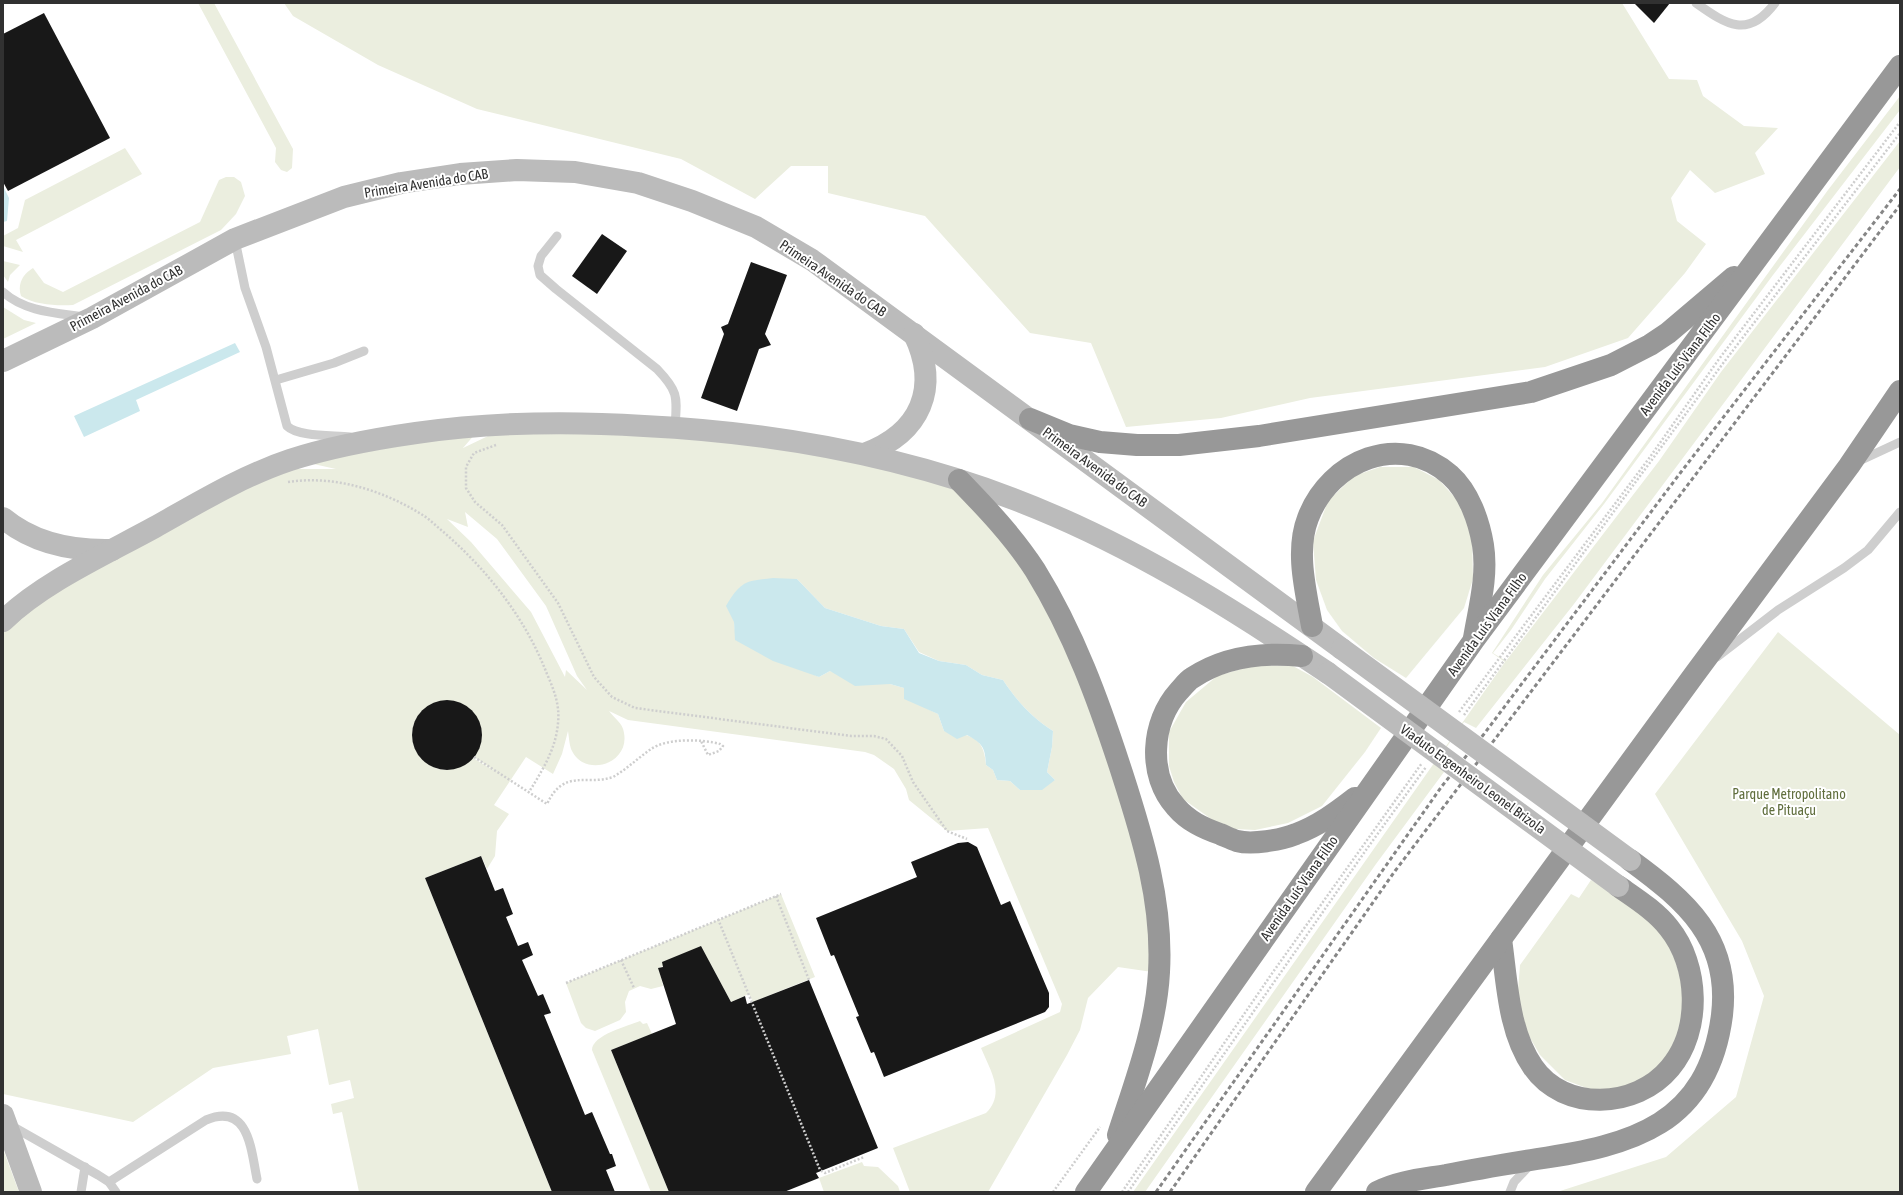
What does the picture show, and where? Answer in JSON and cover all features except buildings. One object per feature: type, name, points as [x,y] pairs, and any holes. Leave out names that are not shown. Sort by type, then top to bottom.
[{"type":"highway","name":"Avenida Luís Viana Filho","points":[[1086,1192],[1474,640],[1759,258],[1900,66]]},
{"type":"highway","points":[[1030,419],[1069,435],[1100,442],[1137,445],[1179,445],[1259,436],[1531,392],[1611,366],[1650,345],[1668,333],[1759,258]]},
{"type":"highway","points":[[1316,1192],[1694,675],[1849,466],[1900,391]]},
{"type":"highway","points":[[1312,626],[1303,571],[1303,539],[1308,518],[1319,497],[1336,476],[1353,465],[1372,456],[1393,454],[1414,457],[1435,464],[1450,476],[1462,489],[1472,507],[1478,523],[1485,562],[1474,640]]},
{"type":"highway","points":[[958,480],[996,518],[1017,544],[1035,570],[1066,625],[1092,683],[1147,854],[1157,903],[1159,973],[1154,1015],[1111,1157]]},
{"type":"highway","points":[[1302,656],[1262,654],[1235,658],[1211,667],[1190,679],[1175,696],[1162,716],[1157,737],[1156,760],[1163,785],[1176,806],[1192,821],[1238,841],[1266,841],[1295,834],[1325,820],[1369,788]]},
{"type":"highway","points":[[1377,1192],[1385,1188],[1420,1179],[1573,1154],[1618,1144],[1656,1127],[1680,1109],[1697,1088],[1711,1065],[1720,1034],[1723,1002],[1721,974],[1714,949],[1699,921],[1679,898],[1630,860]]},
{"type":"highway","points":[[1501,939],[1511,1009],[1521,1045],[1533,1067],[1551,1087],[1575,1096],[1599,1100],[1627,1096],[1649,1086],[1670,1068],[1680,1051],[1690,1028],[1694,1003],[1690,975],[1682,947],[1668,927],[1618,886]]},
{"type":"main road","name":"Primeira Avenida do CAB","points":[[3,361],[92,318],[235,239],[344,197],[401,183],[460,174],[517,170],[575,172],[638,183],[692,201],[756,228],[812,260],[1342,649]]},
{"type":"main road","points":[[864,454],[882,448],[898,437],[911,423],[920,406],[925,388],[926,369],[922,351],[914,334]]},
{"type":"main road","points":[[3,621],[30,599],[58,581],[208,497],[264,470],[291,459],[377,439],[451,428],[576,422],[675,427],[774,438],[864,454],[918,466],[1052,514],[1132,551],[1198,589],[1302,656]]},
{"type":"main road","points":[[3,518],[14,527],[37,538],[65,547],[89,551],[114,550]]},
{"type":"main road","name":"Viaduto Engenheiro Leonel Brizola","points":[[1342,649],[1630,860]]},
{"type":"main road","name":"Viaduto Engenheiro Leonel Brizola","points":[[1302,656],[1328,673],[1618,886]]},
{"type":"main road","points":[[4,1119],[31,1192]]},
{"type":"lane","points":[[1696,3],[1717,18],[1739,26],[1754,24],[1766,15],[1775,3]]},
{"type":"lane","points":[[557,236],[541,256],[538,266],[540,275],[556,290],[657,369],[665,377],[674,388],[677,397],[675,427]]},
{"type":"lane","points":[[235,239],[245,288],[276,380],[287,426],[292,431],[377,439]]},
{"type":"lane","points":[[3,292],[16,302],[44,311],[92,318]]},
{"type":"lane","points":[[276,380],[334,363],[364,352]]},
{"type":"lane","points":[[1849,466],[1900,442]]},
{"type":"lane","points":[[1694,675],[1778,610],[1844,568],[1868,550],[1900,512]]},
{"type":"lane","points":[[109,1182],[206,1120],[214,1117],[226,1116],[238,1121],[245,1130],[257,1178]]},
{"type":"lane","points":[[4,1119],[109,1182],[116,1192]]},
{"type":"lane","points":[[1510,1192],[1518,1176],[1535,1160]]},
{"type":"lane","points":[[81,1192],[85,1167]]},
{"type":"path","points":[[1456,716],[1492,665],[1646,463],[1720,359],[1900,122]]},
{"type":"path","points":[[1462,717],[1724,362],[1900,133]]},
{"type":"path","points":[[500,444],[474,453],[466,467],[466,488],[475,502],[502,525],[558,603],[594,677],[612,696],[635,708],[851,736],[874,736],[886,739],[902,756],[913,782],[947,831],[966,839]]},
{"type":"path","points":[[283,483],[325,480],[357,486],[386,496],[423,514],[465,551],[505,598],[537,646],[556,695],[558,710],[558,723],[550,757],[529,792]]},
{"type":"path","points":[[474,758],[547,804],[551,795],[567,782],[578,779],[607,779],[622,772],[652,748],[676,741],[701,741],[720,744],[722,746],[719,751],[708,755],[701,741]]},
{"type":"path","points":[[1122,1192],[1273,972],[1424,761]]},
{"type":"path","points":[[1128,1192],[1427,765]]},
{"type":"path","points":[[566,983],[781,894]]},
{"type":"path","points":[[776,896],[810,980]]},
{"type":"path","points":[[718,919],[820,1170],[825,1173],[864,1157]]},
{"type":"path","points":[[621,960],[634,988]]},
{"type":"path","points":[[1053,1192],[1101,1125]]},
{"type":"green space","points":[[198,3],[214,3],[293,149],[292,168],[287,172],[281,170],[275,162],[276,148]]},
{"type":"green space","points":[[284,3],[1622,3],[1669,79],[1697,80],[1703,96],[1744,126],[1778,128],[1755,153],[1765,174],[1715,193],[1690,170],[1671,198],[1677,221],[1706,244],[1685,273],[1628,338],[1545,367],[1310,398],[1221,418],[1126,427],[1091,343],[1030,333],[925,216],[828,193],[828,166],[791,166],[755,199],[681,159],[477,109],[378,65],[293,16]]},
{"type":"green space","points":[[1900,96],[1900,110],[1773,275],[1604,504],[1545,579],[1511,630],[1493,653],[1506,661],[1659,461],[1721,372],[1900,141],[1900,167],[1574,604],[1476,728],[1464,722],[1435,764],[1444,772],[1376,864],[1145,1192],[1133,1192],[1505,662],[1492,653],[1543,575],[1602,503],[1828,190]]},
{"type":"green space","points":[[125,148],[142,174],[16,240],[23,252],[3,246],[3,236],[18,228],[25,200]]},
{"type":"green space","points":[[226,177],[234,177],[241,182],[245,196],[236,214],[221,230],[73,305],[39,303],[21,296],[20,283],[26,273],[33,268],[44,283],[63,292],[200,222],[219,180]]},
{"type":"green space","points":[[3,261],[20,265],[10,275],[8,282],[3,275]]},
{"type":"green space","points":[[3,307],[24,320],[36,323],[3,339]]},
{"type":"green space","points":[[515,423],[675,427],[958,480],[1017,544],[1126,784],[1159,973],[1118,967],[1088,998],[1080,1030],[988,1192],[910,1192],[893,1148],[986,1113],[995,1098],[996,1089],[992,1073],[981,1048],[1060,1012],[1062,1004],[988,828],[947,831],[909,800],[906,789],[894,769],[874,755],[865,752],[628,720],[609,711],[620,723],[624,733],[624,744],[620,753],[613,760],[605,764],[586,764],[577,758],[571,749],[568,731],[562,754],[553,774],[526,757],[494,805],[509,814],[497,831],[495,856],[487,869],[481,856],[425,878],[552,1192],[359,1192],[342,1112],[333,1114],[331,1104],[354,1098],[350,1080],[329,1085],[318,1029],[287,1036],[291,1054],[213,1068],[133,1122],[3,1094],[3,621],[58,581],[287,469],[336,469],[291,459],[482,426],[463,448]],"holes":[[[465,512],[497,539],[546,606],[577,676],[587,690],[566,670],[565,677],[531,612],[471,542],[447,519],[468,527]],[[797,579],[825,608],[881,626],[904,629],[919,652],[939,661],[966,665],[982,675],[1003,680],[1025,708],[1053,731],[1052,747],[1047,772],[1055,780],[1020,790],[1010,781],[997,780],[993,770],[986,765],[985,755],[982,748],[974,738],[944,731],[938,714],[926,708],[904,688],[890,684],[875,684],[830,671],[819,677],[736,640],[734,622]],[[446,701],[466,708],[473,714],[478,720],[481,728],[479,747],[474,757],[498,773],[473,758],[455,768],[438,769],[425,762],[416,750],[412,735],[415,721],[426,708]]]},
{"type":"green space","points":[[1380,467],[1414,467],[1439,480],[1459,502],[1472,531],[1473,579],[1464,608],[1406,678],[1374,658],[1342,631],[1327,610],[1316,580],[1313,541],[1328,501],[1354,476]]},
{"type":"green space","name":"Parque Metropolitano de Pituaçu","points":[[1778,632],[1900,735],[1900,1192],[1557,1192],[1666,1157],[1736,1097],[1764,996],[1742,941],[1655,794]]},
{"type":"green space","points":[[1255,665],[1293,666],[1313,677],[1381,728],[1365,752],[1322,806],[1288,823],[1255,830],[1235,829],[1214,821],[1183,799],[1174,782],[1169,766],[1169,732],[1186,702],[1217,676]]},
{"type":"green space","points":[[1591,880],[1613,893],[1649,920],[1670,945],[1682,982],[1683,1019],[1672,1052],[1653,1076],[1622,1089],[1592,1090],[1565,1080],[1540,1055],[1522,1024],[1518,990],[1520,965],[1571,894],[1579,898]]},
{"type":"green space","points":[[781,894],[815,977],[753,1002],[749,994],[731,1002],[701,947],[659,968],[663,986],[651,989],[640,986],[629,991],[625,1002],[626,1012],[620,1020],[595,1031],[586,1028],[581,1023],[566,983]]},
{"type":"green space","points":[[640,1021],[643,1024],[647,1023],[652,1034],[611,1050],[669,1192],[651,1192],[592,1050],[598,1040],[604,1036],[620,1028]]},
{"type":"green space","points":[[3,1149],[19,1192],[3,1192]]},
{"type":"green space","points":[[862,1162],[864,1166],[878,1167],[898,1186],[900,1192],[824,1192],[819,1178]]},
{"type":"water","points":[[3,186],[9,198],[7,221],[3,222]]},
{"type":"water","points":[[235,343],[240,352],[136,400],[140,411],[84,437],[74,416]]},
{"type":"water","points":[[773,578],[797,579],[825,608],[881,626],[904,629],[919,653],[939,661],[966,665],[982,675],[1003,680],[1025,708],[1053,731],[1052,747],[1047,772],[1055,780],[1042,790],[1020,790],[1010,781],[997,780],[993,770],[986,765],[984,750],[977,741],[967,735],[957,739],[944,731],[938,714],[904,699],[904,688],[890,684],[855,686],[830,671],[819,677],[773,661],[735,640],[734,622],[726,606],[740,587],[745,584],[756,580]]},
{"type":"railway","points":[[1156,1192],[1442,786],[1484,734],[1681,472],[1900,189]]},
{"type":"railway","points":[[1170,1192],[1395,871],[1900,205]]}]
